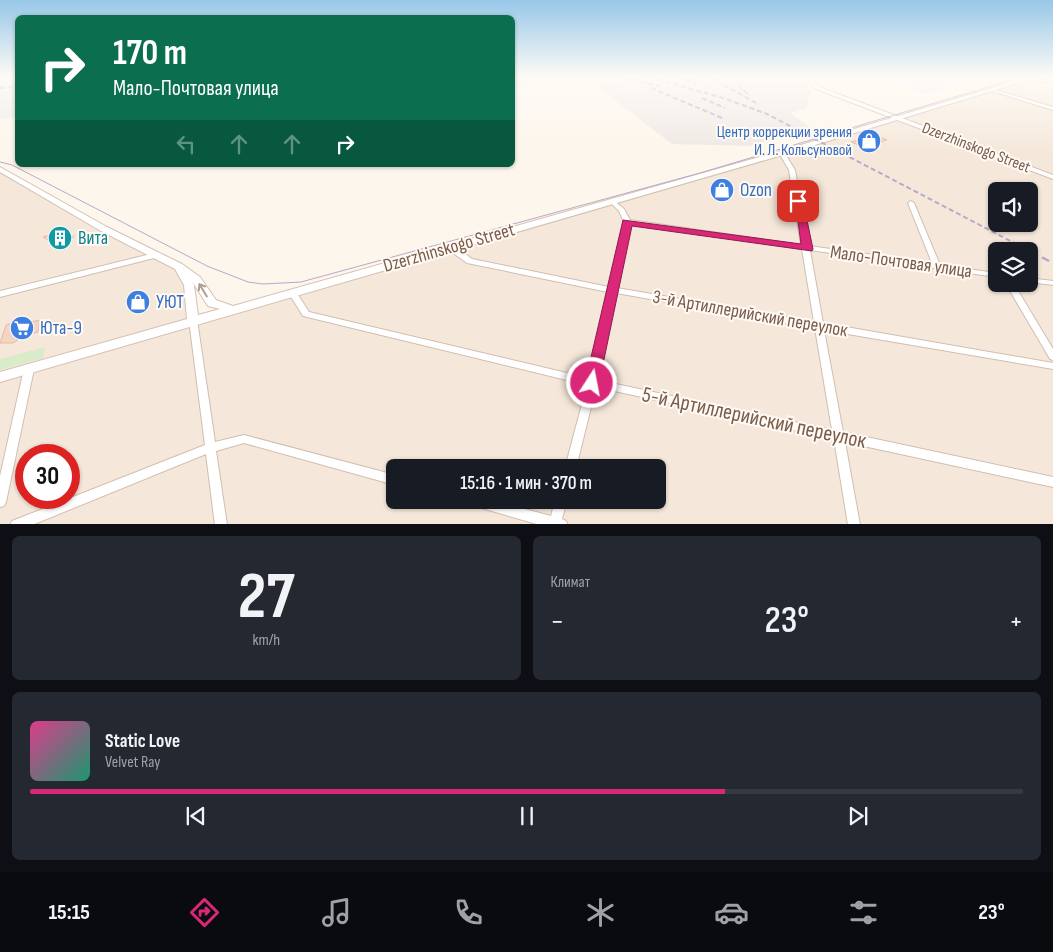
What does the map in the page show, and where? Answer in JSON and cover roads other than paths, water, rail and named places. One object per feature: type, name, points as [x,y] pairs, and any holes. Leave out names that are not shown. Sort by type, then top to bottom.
[{"type":"main road","name":"Dzerzhinskogo Street","points":[[0,378],[193,320],[613,202],[955,101]]},
{"type":"main road","points":[[0,170],[104,229],[178,266],[196,279],[212,303],[232,309]]},
{"type":"main road","points":[[178,266],[188,285],[193,320]]},
{"type":"street","points":[[854,101],[899,118]]},
{"type":"street","points":[[1030,101],[1053,109]]},
{"type":"street","name":"Dzerzhinskogo Street","points":[[899,118],[1053,177]]},
{"type":"street","points":[[782,153],[792,170],[808,249],[854,524]]},
{"type":"street","points":[[572,459],[592,383],[627,222],[622,210],[613,202]]},
{"type":"street","points":[[911,203],[937,267]]},
{"type":"street","name":"Мало-Почтовая улица","points":[[627,222],[988,274]]},
{"type":"street","name":"3-й Артиллерийский переулок","points":[[452,248],[470,261],[611,290],[1053,366]]},
{"type":"street","points":[[0,294],[155,255]]},
{"type":"street","points":[[1038,281],[1053,283]]},
{"type":"street","name":"5-й Артиллерийский переулок","points":[[292,292],[306,314],[592,383],[1053,482]]},
{"type":"street","points":[[1015,292],[1053,357]]},
{"type":"street","points":[[193,320],[209,448],[221,524]]},
{"type":"street","points":[[0,502],[29,369]]},
{"type":"street","points":[[16,524],[209,448],[244,439],[386,478]]},
{"type":"street","points":[[503,509],[556,524],[559,509]]},
{"type":"tram line","points":[[16,167],[207,266],[248,282],[263,284],[301,282],[700,173],[940,101]]},
{"type":"tram line","points":[[0,162],[15,167]]},
{"type":"railway","points":[[683,101],[722,118]]},
{"type":"railway","points":[[710,101],[725,108]]},
{"type":"railway","points":[[733,101],[767,114],[1012,242]]},
{"type":"railway","points":[[753,101],[758,104]]},
{"type":"railway","points":[[1038,255],[1053,263]]},
{"type":"place","name":"Центр коррекции зрения И. Л. Кольсуновой","points":[[869,141]]},
{"type":"place","name":"Ozon","points":[[722,190]]},
{"type":"place","name":"Вита","points":[[60,238]]},
{"type":"place","name":"УЮТ","points":[[138,302]]},
{"type":"place","name":"Юта-9","points":[[22,328]]}]
